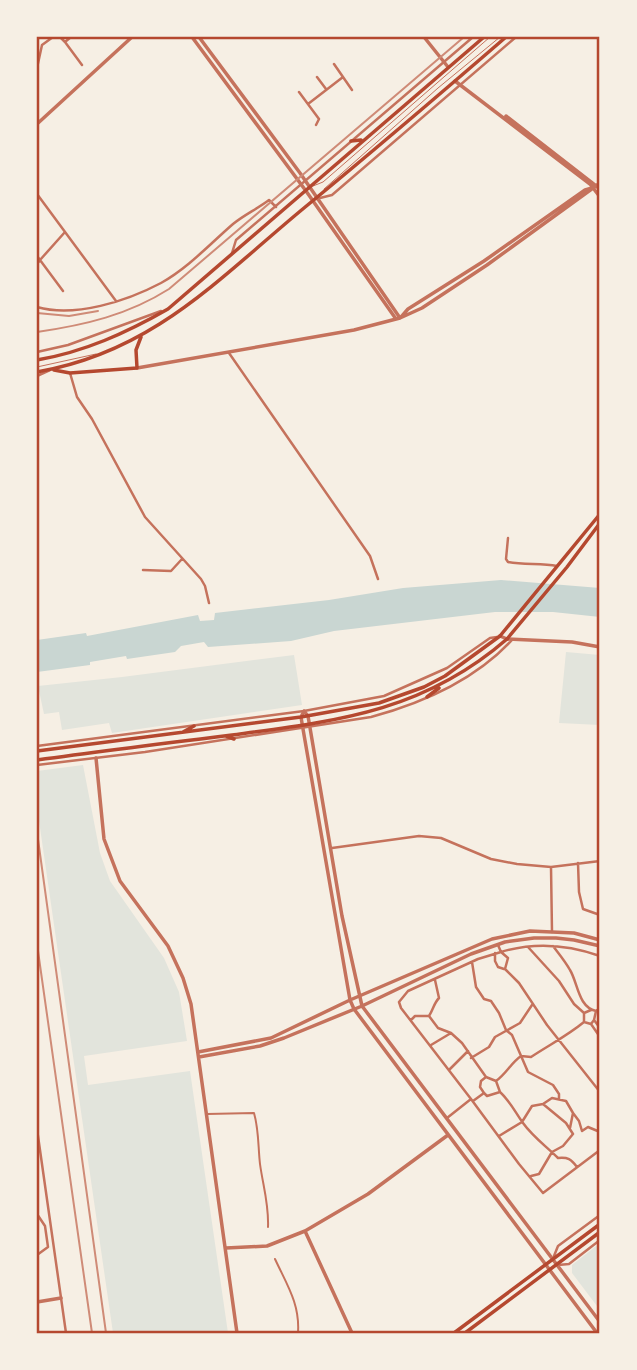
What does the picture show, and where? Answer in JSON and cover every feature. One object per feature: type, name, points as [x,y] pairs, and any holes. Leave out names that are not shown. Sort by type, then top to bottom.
[{"type":"main road","points":[[37,360],[98,344],[136,328],[168,309],[484,37]]},
{"type":"main road","points":[[37,372],[102,352],[142,335],[174,317],[506,37]]},
{"type":"main road","points":[[351,142],[364,140]]},
{"type":"main road","points":[[52,369],[70,373],[136,368],[136,349],[142,335]]},
{"type":"main road","points":[[37,751],[308,716],[379,703],[424,687],[463,664],[500,636],[600,514]]},
{"type":"main road","points":[[37,760],[310,726],[385,709],[425,693],[477,663],[507,639],[600,523]]},
{"type":"main road","points":[[427,697],[446,682]]},
{"type":"main road","points":[[180,734],[194,726]]},
{"type":"main road","points":[[224,736],[234,739]]},
{"type":"main road","points":[[454,1333],[600,1224]]},
{"type":"main road","points":[[465,1333],[600,1232]]},
{"type":"street","points":[[37,68],[42,45],[53,37]]},
{"type":"street","points":[[60,37],[82,65]]},
{"type":"street","points":[[65,42],[71,37]]},
{"type":"street","points":[[37,124],[132,37]]},
{"type":"street","points":[[192,37],[304,183]]},
{"type":"street","points":[[199,37],[398,319]]},
{"type":"street","points":[[424,37],[448,67]]},
{"type":"street","points":[[231,257],[236,240],[473,37]]},
{"type":"street","points":[[315,200],[332,195],[516,37]]},
{"type":"street","points":[[334,64],[352,90]]},
{"type":"street","points":[[461,76],[462,83]]},
{"type":"street","points":[[317,77],[327,90]]},
{"type":"street","points":[[308,104],[343,77]]},
{"type":"street","points":[[455,81],[462,83],[598,186],[600,197]]},
{"type":"street","points":[[299,92],[319,119],[316,125]]},
{"type":"street","points":[[136,368],[338,333],[398,319],[422,308],[487,265],[598,186]]},
{"type":"street","points":[[37,194],[116,301]]},
{"type":"street","points":[[37,307],[50,311],[80,311],[116,301],[161,283],[181,270],[235,222],[269,200],[276,207]]},
{"type":"street","points":[[38,262],[65,232]]},
{"type":"street","points":[[37,256],[38,262],[63,291]]},
{"type":"street","points":[[37,352],[68,345],[168,309]]},
{"type":"street","points":[[227,351],[370,556],[378,579]]},
{"type":"street","points":[[70,373],[77,397],[92,419],[145,517],[205,586],[209,603]]},
{"type":"street","points":[[508,538],[508,562],[530,566],[557,566]]},
{"type":"street","points":[[143,570],[171,571],[182,559]]},
{"type":"street","points":[[37,746],[194,726],[384,696],[447,668],[490,638],[500,636],[507,639],[572,642],[600,647]]},
{"type":"street","points":[[310,726],[371,717],[427,697],[467,677],[490,661],[513,639]]},
{"type":"street","points":[[304,710],[310,726],[358,997],[362,1006],[600,1322]]},
{"type":"street","points":[[304,710],[301,717],[350,1000],[354,1009],[597,1333]]},
{"type":"street","points":[[37,765],[234,739],[303,727]]},
{"type":"street","points":[[96,758],[104,839],[120,881],[168,946],[179,967],[191,1004],[237,1333]]},
{"type":"street","points":[[332,848],[419,836],[441,838],[491,859],[551,867],[600,861]]},
{"type":"street","points":[[578,863],[579,892],[583,909],[600,915]]},
{"type":"street","points":[[551,867],[552,932]]},
{"type":"street","points":[[198,1055],[271,1038],[350,1000],[492,939],[530,932],[552,932],[574,933],[600,940]]},
{"type":"street","points":[[198,1055],[273,1042],[362,1006],[471,954],[498,944],[534,938],[555,938],[600,946]]},
{"type":"street","points":[[498,944],[501,952],[508,958],[505,969]]},
{"type":"street","points":[[553,946],[572,972],[578,990],[591,1010]]},
{"type":"street","points":[[600,956],[575,948],[553,946],[495,953],[408,991],[399,1002],[543,1193],[600,1150]]},
{"type":"street","points":[[521,1056],[531,1057],[541,1048],[561,1041],[584,1021],[584,1013],[528,947]]},
{"type":"street","points":[[495,953],[498,967],[505,969],[519,983],[600,1092]]},
{"type":"street","points":[[472,962],[476,987],[499,1013],[528,1072],[553,1085],[559,1099]]},
{"type":"street","points":[[429,1016],[439,998],[435,980]]},
{"type":"street","points":[[471,1058],[489,1047],[495,1037],[520,1023],[533,1003]]},
{"type":"street","points":[[591,1024],[600,1008]]},
{"type":"street","points":[[584,1013],[596,1011]]},
{"type":"street","points":[[411,1021],[415,1016],[429,1016]]},
{"type":"street","points":[[429,1016],[438,1028],[451,1033],[468,1051],[486,1077],[496,1081],[500,1092],[544,1147],[558,1158],[566,1157],[572,1160],[577,1167]]},
{"type":"street","points":[[594,1020],[600,1028]]},
{"type":"street","points":[[584,1021],[591,1024],[600,1037]]},
{"type":"street","points":[[431,1046],[451,1033]]},
{"type":"street","points":[[449,1070],[468,1051]]},
{"type":"street","points":[[496,1081],[521,1056]]},
{"type":"street","points":[[486,1077],[481,1081],[480,1087],[484,1093],[487,1096],[500,1092]]},
{"type":"street","points":[[447,1118],[484,1093]]},
{"type":"street","points":[[499,1136],[522,1122],[533,1106],[552,1098],[566,1101],[582,1131]]},
{"type":"street","points":[[543,1104],[572,1134]]},
{"type":"street","points":[[207,1114],[254,1113],[268,1204],[268,1227]]},
{"type":"street","points":[[570,1129],[573,1113]]},
{"type":"street","points":[[572,1134],[578,1135],[589,1127],[600,1132]]},
{"type":"street","points":[[37,1129],[66,1333]]},
{"type":"street","points":[[529,1176],[539,1174],[552,1152],[563,1146],[572,1134]]},
{"type":"street","points":[[226,1248],[267,1246],[305,1231],[368,1194],[448,1135]]},
{"type":"street","points":[[40,1180],[45,1182]]},
{"type":"street","points":[[37,1214],[45,1226],[48,1247],[37,1255]]},
{"type":"street","points":[[553,1259],[558,1246],[600,1215]]},
{"type":"street","points":[[305,1231],[352,1333]]},
{"type":"street","points":[[558,1265],[569,1264],[600,1240]]},
{"type":"street","points":[[275,1259],[294,1295],[298,1309],[298,1333]]},
{"type":"street","points":[[37,1302],[61,1298]]},
{"type":"lane","points":[[308,189],[323,182],[490,37]]},
{"type":"lane","points":[[315,200],[327,185],[419,103],[500,37]]},
{"type":"lane","points":[[37,372],[102,352]]},
{"type":"shaded area","points":[[501,580],[600,588],[600,617],[553,612],[495,612],[334,631],[291,641],[208,647],[204,642],[181,646],[175,652],[127,659],[126,656],[90,662],[90,665],[37,672],[37,640],[86,633],[87,636],[198,615],[200,621],[214,620],[215,613],[329,600],[403,588]]},
{"type":"shaded area","points":[[566,652],[600,655],[600,725],[559,723]]},
{"type":"shaded area","points":[[294,655],[302,705],[112,733],[109,723],[62,730],[59,712],[44,714],[38,686],[122,677]]},
{"type":"shaded area","points":[[83,765],[100,853],[110,881],[164,958],[179,992],[187,1041],[84,1056],[88,1085],[190,1071],[228,1333],[113,1333],[37,807],[37,771]]},
{"type":"shaded area","points":[[600,1243],[600,1310],[572,1273],[572,1265]]},
{"type":"railway","points":[[37,332],[106,318],[138,306],[169,289],[464,37]]},
{"type":"railway","points":[[37,313],[69,316],[98,311]]},
{"type":"railway","points":[[37,832],[106,1333]]},
{"type":"railway","points":[[37,944],[92,1333]]}]
